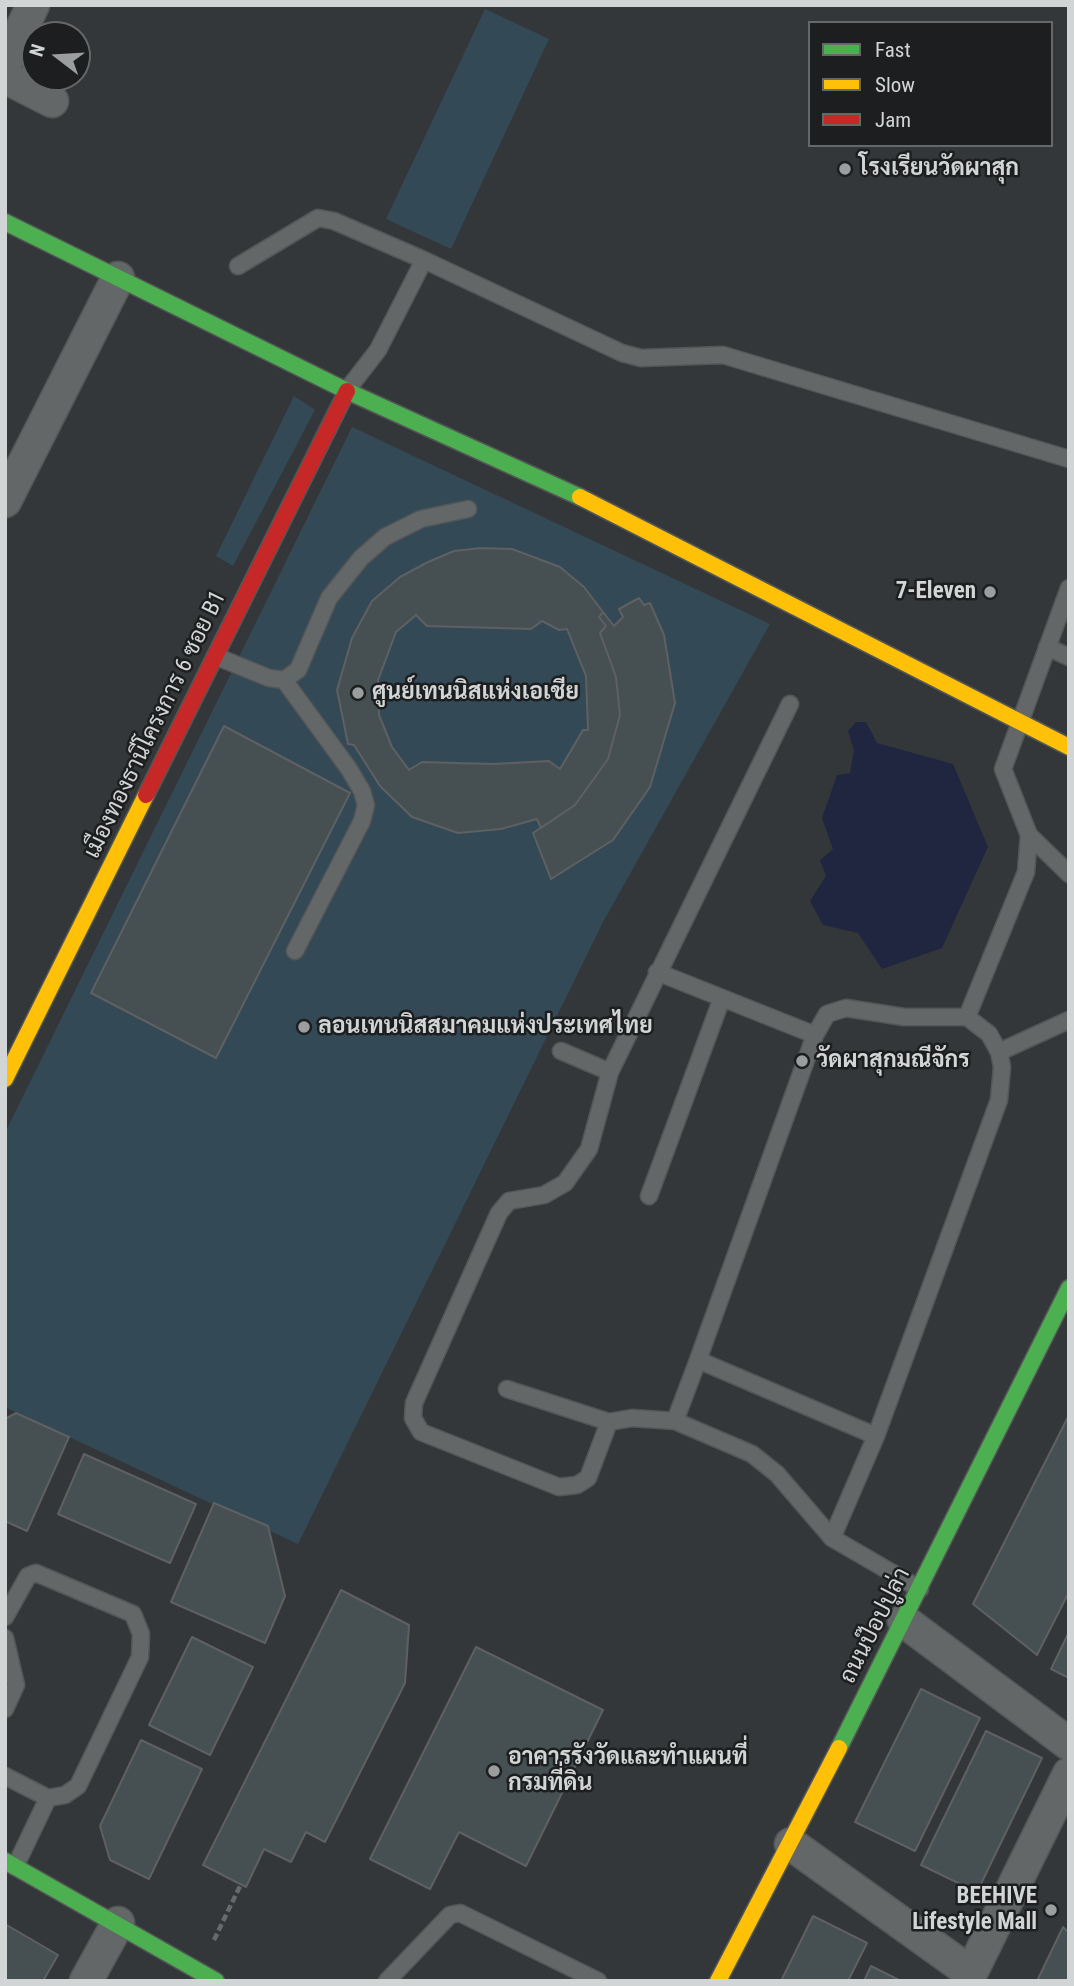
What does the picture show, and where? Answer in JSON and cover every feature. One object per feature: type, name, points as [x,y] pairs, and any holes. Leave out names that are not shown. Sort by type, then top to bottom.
[{"type":"street","points":[[5,64],[33,5]]},
{"type":"street","points":[[5,77],[52,101]]},
{"type":"street","points":[[5,222],[347,391],[614,513],[1069,747]]},
{"type":"street","points":[[5,501],[118,278]]},
{"type":"street","name":"เมืองทองธานีโครงการ 6 ซอย B1","points":[[5,1079],[347,391]]},
{"type":"street","name":"ถนนป๊อปปูล่า","points":[[718,1981],[904,1621],[1069,1288]]},
{"type":"street","points":[[904,1621],[1069,1744]]},
{"type":"street","points":[[791,1844],[973,1978],[1069,1774]]},
{"type":"street","points":[[10,1864],[216,1981]]},
{"type":"street","points":[[86,1981],[118,1923]]},
{"type":"lane","points":[[238,266],[318,219],[334,221],[622,353],[641,358],[723,355],[1069,459]]},
{"type":"lane","points":[[347,391],[378,350],[424,260]]},
{"type":"lane","points":[[215,656],[269,678],[284,680],[298,670],[329,598],[361,558],[385,537],[421,519],[468,509]]},
{"type":"lane","points":[[1069,589],[1003,769],[1029,835],[1069,874]]},
{"type":"lane","points":[[1047,647],[1069,657]]},
{"type":"lane","points":[[284,680],[349,769],[362,791],[366,805],[362,821],[295,951]]},
{"type":"lane","points":[[609,1422],[588,1478],[577,1485],[559,1487],[421,1432],[413,1418],[414,1403],[499,1213],[509,1201],[544,1195],[565,1183],[589,1149],[610,1072],[790,704]]},
{"type":"lane","points":[[967,1017],[1026,872],[1029,835]]},
{"type":"lane","points":[[657,972],[815,1035]]},
{"type":"lane","points":[[649,1196],[722,998]]},
{"type":"lane","points":[[675,1422],[815,1035],[827,1014],[846,1008],[904,1017],[967,1017],[989,1034],[999,1052],[1002,1067],[999,1101],[876,1436],[832,1538]]},
{"type":"lane","points":[[999,1052],[1069,1020]]},
{"type":"lane","points":[[561,1051],[610,1072]]},
{"type":"lane","points":[[698,1360],[876,1436]]},
{"type":"lane","points":[[507,1389],[609,1422],[632,1418],[675,1422],[752,1454],[777,1474],[832,1538],[920,1589]]},
{"type":"lane","points":[[5,1617],[28,1576],[36,1573],[133,1614],[141,1634],[140,1657],[78,1786],[65,1795],[48,1798],[5,1776]]},
{"type":"lane","points":[[5,1638],[16,1685],[5,1709]]},
{"type":"lane","points":[[10,1864],[48,1798]]},
{"type":"lane","points":[[391,1979],[450,1915],[460,1913],[598,1981]]},
{"type":"path","points":[[226,1914],[241,1884]]},
{"type":"shaded area","points":[[485,9],[549,39],[451,249],[386,219]]},
{"type":"shaded area","points":[[294,396],[315,410],[233,566],[216,556]]},
{"type":"shaded area","name":"ลอนเทนนิสสมาคมแห่งประเทศไทย","points":[[352,427],[770,624],[603,922],[298,1544],[5,1407],[5,1133]]},
{"type":"shaded area","points":[[856,722],[866,722],[877,743],[953,764],[988,847],[942,948],[882,969],[858,933],[823,925],[810,901],[826,876],[820,860],[833,849],[822,818],[837,775],[850,773],[854,750],[848,731]]},
{"type":"building","name":"ศูนย์เทนนิสแห่งเอเชีย","points":[[512,549],[560,567],[584,587],[603,612],[599,617],[606,626],[600,633],[616,677],[620,715],[608,759],[575,805],[541,828],[537,819],[501,829],[458,833],[412,817],[380,786],[354,745],[348,744],[337,690],[352,638],[372,601],[400,577],[454,551]],"holes":[[[416,615],[427,626],[531,629],[542,621],[559,630],[567,629],[586,676],[588,730],[583,730],[560,769],[549,761],[493,764],[422,762],[409,770],[392,747],[379,715],[378,680],[396,632]]]},
{"type":"building","points":[[639,598],[644,605],[650,603],[664,635],[675,703],[650,787],[613,840],[551,879],[533,833],[575,805],[608,759],[620,715],[616,677],[600,633],[606,626],[599,617],[603,612],[614,626],[623,617],[619,609]]},
{"type":"building","points":[[224,726],[350,793],[216,1058],[91,993]]},
{"type":"building","points":[[16,1413],[69,1437],[27,1531],[5,1521],[5,1419]]},
{"type":"building","points":[[1069,1415],[1069,1592],[1037,1655],[973,1604]]},
{"type":"building","points":[[84,1454],[196,1504],[170,1563],[58,1514]]},
{"type":"building","points":[[214,1503],[268,1526],[285,1596],[265,1643],[171,1602]]},
{"type":"building","points":[[341,1590],[409,1625],[405,1683],[325,1842],[306,1832],[291,1862],[264,1849],[246,1887],[203,1865]]},
{"type":"building","points":[[1069,1632],[1069,1678],[1051,1669]]},
{"type":"building","points":[[192,1637],[253,1667],[210,1755],[149,1725]]},
{"type":"building","name":"อาคารรังวัดและทำแผนที่ กรมที่ดิน","points":[[476,1647],[603,1710],[526,1866],[459,1832],[430,1889],[370,1859]]},
{"type":"building","points":[[921,1689],[980,1718],[915,1851],[855,1822]]},
{"type":"building","points":[[986,1731],[1042,1758],[977,1892],[921,1865]]},
{"type":"building","points":[[141,1740],[202,1769],[149,1879],[110,1860],[100,1826]]},
{"type":"building","points":[[813,1916],[867,1943],[848,1981],[781,1981]]},
{"type":"building","points":[[5,1924],[58,1955],[43,1981],[5,1981]]},
{"type":"building","points":[[1063,1927],[1069,1933],[1069,1981],[1037,1981]]},
{"type":"building","points":[[871,1966],[901,1981],[864,1981]]},
{"type":"traffic: fast","points":[[5,222],[347,391],[580,497]]},
{"type":"traffic: fast","points":[[839,1748],[1069,1288]]},
{"type":"traffic: fast","points":[[5,1861],[216,1981]]},
{"type":"traffic: slow","points":[[580,497],[1069,747]]},
{"type":"traffic: slow","points":[[5,1079],[146,795]]},
{"type":"traffic: slow","points":[[718,1981],[839,1748]]},
{"type":"traffic: jam","points":[[146,795],[347,391]]},
{"type":"place","name":"โรงเรียนวัดผาสุก","points":[[845,169]]},
{"type":"place","name":"7-Eleven","points":[[990,592]]},
{"type":"place","name":"ศูนย์เทนนิสแห่งเอเชีย","points":[[358,693]]},
{"type":"place","name":"ลอนเทนนิสสมาคมแห่งประเทศไทย","points":[[304,1027]]},
{"type":"place","name":"วัดผาสุกมณีจักร","points":[[802,1061]]},
{"type":"place","name":"อาคารรังวัดและทำแผนที่ กรมที่ดิน","points":[[494,1771]]},
{"type":"place","name":"BEEHIVE Lifestyle Mall","points":[[1051,1910]]}]
